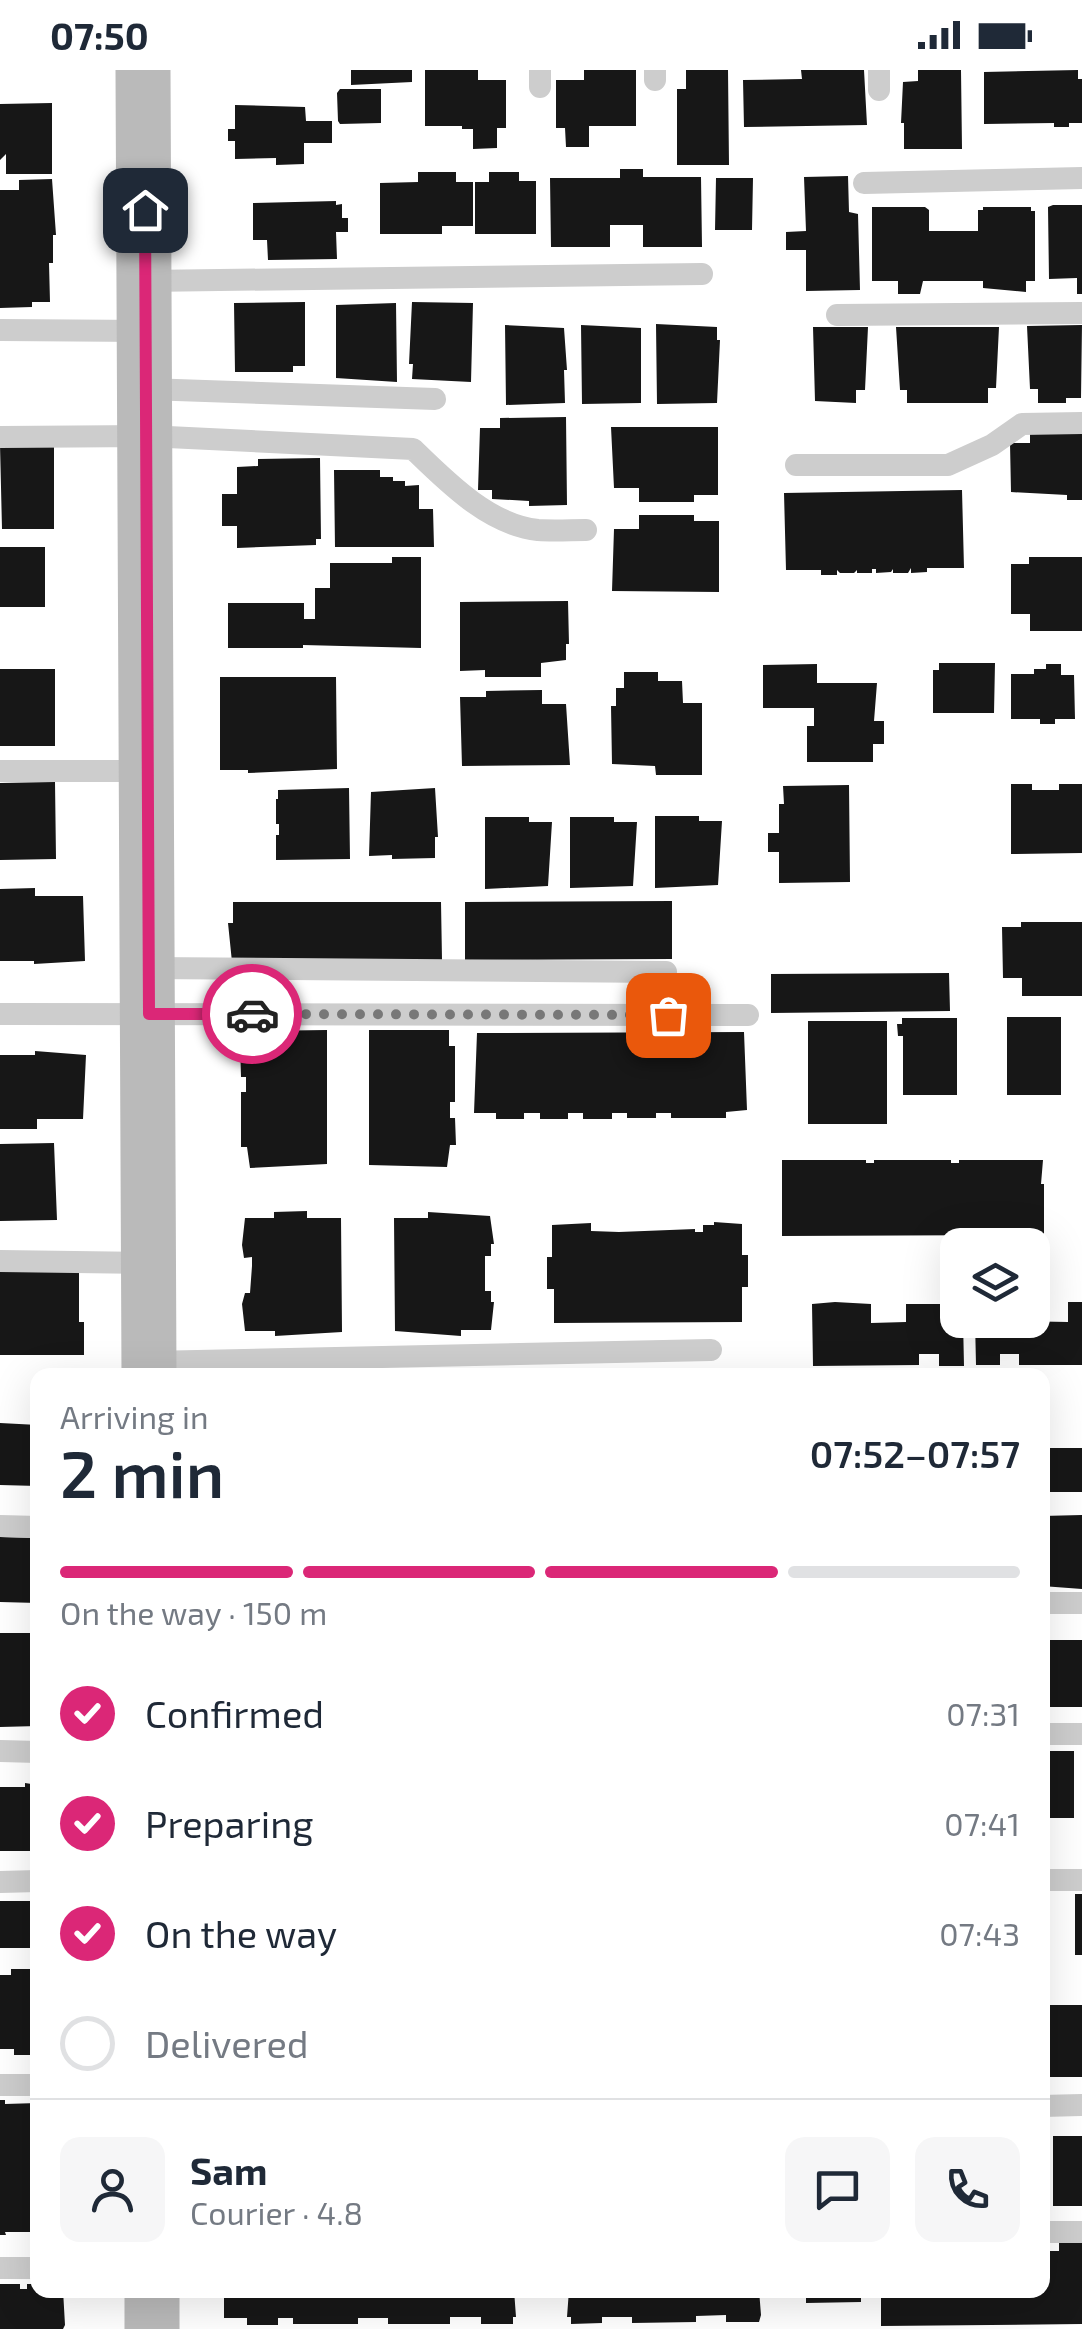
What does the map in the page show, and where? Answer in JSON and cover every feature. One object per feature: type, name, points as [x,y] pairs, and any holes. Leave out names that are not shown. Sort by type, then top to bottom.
[{"type":"street","points":[[144,70],[149,1368]]},
{"type":"street","points":[[152,2298],[152,2329]]},
{"type":"lane","points":[[864,183],[1082,178]]},
{"type":"lane","points":[[0,330],[146,306],[702,274]]},
{"type":"lane","points":[[837,315],[1082,313]]},
{"type":"lane","points":[[0,437],[147,412],[435,399]]},
{"type":"lane","points":[[147,412],[414,449],[455,490],[501,517],[535,530],[586,530]]},
{"type":"lane","points":[[796,466],[948,466],[992,445],[1022,424],[1082,423]]},
{"type":"lane","points":[[0,772],[148,771]]},
{"type":"lane","points":[[0,1014],[148,991],[666,972]]},
{"type":"lane","points":[[148,991],[748,1016]]},
{"type":"lane","points":[[0,1261],[149,1263]]},
{"type":"lane","points":[[179,1368],[711,1350]]},
{"type":"lane","points":[[0,1526],[30,1527]]},
{"type":"lane","points":[[1050,1603],[1082,1603]]},
{"type":"lane","points":[[1050,1734],[1082,1734]]},
{"type":"lane","points":[[0,1751],[30,1752]]},
{"type":"lane","points":[[1050,1880],[1082,1880]]},
{"type":"lane","points":[[0,1882],[30,1881]]},
{"type":"lane","points":[[0,2085],[30,2085]]},
{"type":"lane","points":[[1050,2106],[1082,2105]]},
{"type":"lane","points":[[1050,2232],[1082,2232]]},
{"type":"lane","points":[[0,2268],[30,2268]]},
{"type":"building","points":[[351,70],[412,70],[412,82],[351,85]]},
{"type":"building","points":[[425,70],[478,70],[478,80],[506,80],[506,128],[497,128],[497,148],[473,149],[473,129],[425,126]]},
{"type":"building","points":[[584,70],[636,70],[636,126],[589,126],[589,147],[566,147],[565,128],[556,128],[556,80],[584,80]]},
{"type":"building","points":[[686,70],[728,70],[729,165],[677,165],[677,89],[686,89]]},
{"type":"building","points":[[801,70],[864,70],[867,125],[744,127],[743,80],[802,79]]},
{"type":"building","points":[[918,70],[961,70],[962,149],[904,149],[903,82],[918,81]]},
{"type":"building","points":[[1078,70],[1078,79],[1082,79],[1082,123],[1069,123],[1069,127],[1054,127],[1054,123],[984,124],[984,72]]},
{"type":"building","points":[[340,89],[381,89],[381,123],[340,124]]},
{"type":"building","points":[[52,103],[52,174],[6,174],[6,154],[0,160],[0,104]]},
{"type":"building","points":[[235,105],[305,107],[306,121],[332,121],[332,143],[304,143],[304,164],[276,165],[276,158],[235,159],[235,141],[228,141],[228,129],[235,129]]},
{"type":"building","points":[[620,169],[643,169],[643,177],[701,177],[702,247],[643,247],[643,225],[610,225],[610,247],[551,247],[550,178],[620,178]]},
{"type":"building","points":[[418,172],[456,172],[456,182],[473,182],[473,226],[442,226],[442,234],[380,234],[380,183],[418,182]]},
{"type":"building","points":[[489,172],[519,172],[519,181],[536,181],[536,234],[475,234],[475,182],[489,182]]},
{"type":"building","points":[[848,176],[849,212],[858,214],[860,290],[806,291],[806,250],[786,250],[786,232],[806,231],[804,177]]},
{"type":"building","points":[[716,178],[753,178],[752,230],[715,230]]},
{"type":"building","points":[[52,179],[56,235],[53,263],[49,263],[50,302],[0,308],[0,190],[19,190],[19,180]]},
{"type":"building","points":[[336,201],[336,205],[342,204],[342,218],[348,218],[348,232],[336,232],[337,259],[268,260],[267,240],[253,240],[253,203]]},
{"type":"building","points":[[1082,205],[1082,294],[1077,294],[1077,278],[1049,279],[1048,207]]},
{"type":"building","points":[[872,207],[925,207],[929,210],[929,231],[978,231],[978,210],[983,207],[1031,207],[1035,211],[1035,281],[1026,281],[1026,292],[983,288],[983,281],[923,281],[920,294],[898,294],[898,281],[872,281]]},
{"type":"building","points":[[305,302],[305,366],[293,366],[293,372],[235,372],[234,303]]},
{"type":"building","points":[[412,302],[473,303],[471,382],[412,379]]},
{"type":"building","points":[[396,303],[397,382],[336,378],[336,305]]},
{"type":"building","points":[[656,324],[717,327],[717,403],[657,404]]},
{"type":"building","points":[[505,325],[564,328],[565,403],[506,405]]},
{"type":"building","points":[[581,325],[641,328],[641,403],[582,404]]},
{"type":"building","points":[[1082,325],[1081,398],[1066,398],[1066,403],[1038,403],[1038,389],[1030,389],[1027,326]]},
{"type":"building","points":[[813,327],[868,327],[865,390],[856,390],[856,403],[815,401]]},
{"type":"building","points":[[896,327],[999,327],[996,388],[988,388],[988,403],[907,403],[907,390],[900,390]]},
{"type":"building","points":[[566,417],[567,505],[529,506],[529,501],[492,499],[492,490],[478,490],[480,428],[500,428],[500,418]]},
{"type":"building","points":[[611,427],[718,427],[718,495],[694,495],[694,502],[639,502],[639,488],[614,488]]},
{"type":"building","points":[[1082,427],[1082,500],[1067,500],[1067,495],[1011,492],[1010,443],[1030,443],[1030,428]]},
{"type":"building","points":[[0,445],[54,445],[54,529],[2,529]]},
{"type":"building","points":[[320,458],[321,539],[316,539],[316,545],[237,548],[237,526],[222,526],[222,494],[237,494],[237,467],[258,466],[258,459]]},
{"type":"building","points":[[334,470],[380,470],[380,477],[405,481],[405,486],[419,485],[419,509],[433,509],[434,547],[335,547]]},
{"type":"building","points":[[962,490],[964,568],[927,568],[927,572],[911,573],[911,568],[908,573],[893,573],[893,569],[876,573],[876,569],[872,573],[837,570],[837,575],[821,575],[821,570],[786,570],[784,493]]},
{"type":"building","points":[[639,515],[694,515],[694,521],[719,521],[719,592],[612,591],[614,529],[639,529]]},
{"type":"building","points":[[0,547],[45,547],[45,607],[0,607]]},
{"type":"building","points":[[392,557],[421,557],[421,648],[228,648],[228,603],[304,603],[304,619],[315,619],[315,588],[330,588],[330,563],[392,563]]},
{"type":"building","points":[[1029,557],[1082,557],[1082,631],[1030,631],[1030,614],[1011,614],[1011,564],[1029,564]]},
{"type":"building","points":[[568,601],[566,660],[541,663],[541,677],[485,677],[485,670],[460,671],[460,602]]},
{"type":"building","points":[[939,663],[995,663],[994,713],[933,713],[933,670],[939,670]]},
{"type":"building","points":[[817,664],[817,683],[877,683],[874,721],[884,721],[884,744],[873,744],[873,762],[807,762],[807,726],[814,726],[814,708],[763,708],[763,665]]},
{"type":"building","points":[[1046,664],[1061,664],[1061,675],[1074,675],[1075,719],[1040,724],[1040,719],[1011,719],[1011,674],[1034,674],[1034,669],[1046,669]]},
{"type":"building","points":[[0,669],[55,669],[55,746],[0,746]]},
{"type":"building","points":[[624,672],[658,672],[658,681],[682,681],[683,703],[702,703],[702,775],[656,775],[655,766],[612,764],[611,706],[616,706],[616,688],[624,688]]},
{"type":"building","points":[[220,677],[336,677],[337,769],[248,773],[220,770]]},
{"type":"building","points":[[542,690],[542,704],[566,704],[570,765],[462,766],[460,697],[486,697],[486,691]]},
{"type":"building","points":[[55,782],[56,859],[0,860],[0,783]]},
{"type":"building","points":[[1011,784],[1032,784],[1032,790],[1059,790],[1059,784],[1082,784],[1082,853],[1011,854]]},
{"type":"building","points":[[849,785],[850,882],[779,883],[779,852],[768,852],[768,833],[779,833],[783,786]]},
{"type":"building","points":[[349,788],[350,859],[276,860],[278,790]]},
{"type":"building","points":[[435,788],[435,858],[369,856],[371,792]]},
{"type":"building","points":[[655,816],[699,816],[699,821],[722,821],[718,885],[655,888]]},
{"type":"building","points":[[485,817],[529,817],[529,822],[552,822],[548,886],[485,889]]},
{"type":"building","points":[[570,817],[614,817],[614,822],[637,822],[633,886],[570,888]]},
{"type":"building","points":[[35,888],[35,896],[83,896],[85,961],[0,961],[0,889]]},
{"type":"building","points":[[672,901],[672,959],[465,960],[465,902]]},
{"type":"building","points":[[233,902],[441,902],[442,960],[232,962],[228,923],[233,923]]},
{"type":"building","points":[[1021,922],[1082,922],[1082,996],[1022,996],[1022,978],[1003,978],[1002,927],[1021,927]]},
{"type":"building","points":[[949,973],[950,1011],[771,1013],[771,974]]},
{"type":"building","points":[[1007,1017],[1061,1017],[1061,1095],[1007,1095]]},
{"type":"building","points":[[902,1018],[957,1018],[957,1095],[903,1095],[903,1036],[898,1036],[897,1024],[902,1024]]},
{"type":"building","points":[[808,1021],[887,1021],[887,1124],[808,1124]]},
{"type":"building","points":[[327,1030],[327,1164],[250,1168],[247,1147],[241,1147],[241,1092],[246,1092],[246,1077],[241,1077],[240,1042],[246,1042],[246,1031]]},
{"type":"building","points":[[369,1030],[449,1030],[449,1046],[455,1046],[455,1102],[450,1102],[450,1118],[455,1118],[456,1145],[450,1145],[447,1167],[369,1165]]},
{"type":"building","points":[[744,1032],[747,1110],[726,1112],[726,1118],[671,1118],[671,1113],[656,1113],[656,1118],[627,1118],[627,1113],[612,1113],[612,1119],[583,1119],[583,1113],[568,1113],[568,1119],[540,1119],[540,1113],[524,1113],[524,1119],[496,1119],[496,1113],[474,1113],[477,1033]]},
{"type":"building","points":[[35,1051],[86,1055],[83,1119],[37,1119],[37,1129],[0,1129],[0,1055],[35,1055]]},
{"type":"building","points":[[54,1143],[57,1220],[0,1221],[0,1144]]},
{"type":"building","points":[[782,1160],[1043,1160],[1044,1228],[940,1228],[940,1235],[782,1236]]},
{"type":"building","points":[[307,1211],[307,1218],[341,1218],[342,1332],[275,1336],[275,1331],[245,1331],[242,1304],[245,1293],[250,1293],[252,1257],[244,1258],[245,1218],[274,1218],[274,1212]]},
{"type":"building","points":[[428,1212],[490,1216],[494,1244],[491,1256],[485,1256],[485,1291],[491,1291],[494,1302],[491,1330],[461,1330],[461,1336],[395,1331],[394,1218],[428,1218]]},
{"type":"building","points":[[591,1223],[591,1231],[703,1232],[703,1225],[742,1224],[742,1255],[748,1255],[748,1287],[742,1287],[742,1322],[554,1323],[554,1289],[547,1289],[552,1225]]},
{"type":"building","points":[[0,1271],[79,1271],[79,1322],[84,1322],[84,1355],[0,1355]]},
{"type":"building","points":[[1068,1302],[1082,1302],[1082,1365],[1019,1365],[1019,1354],[1000,1354],[1000,1365],[976,1365],[975,1338],[1050,1338],[1050,1322],[1068,1322]]},
{"type":"building","points":[[812,1304],[871,1304],[871,1323],[906,1322],[906,1304],[940,1304],[940,1338],[963,1338],[964,1366],[939,1366],[939,1354],[919,1354],[919,1365],[813,1366]]},
{"type":"building","points":[[0,1423],[30,1425],[30,1486],[0,1485]]},
{"type":"building","points":[[1050,1448],[1082,1448],[1082,1492],[1050,1492]]},
{"type":"building","points":[[1082,1515],[1082,1589],[1050,1587],[1050,1516]]},
{"type":"building","points":[[0,1537],[30,1538],[30,1603],[0,1602]]},
{"type":"building","points":[[0,1633],[30,1633],[30,1726],[0,1727]]},
{"type":"building","points":[[1050,1640],[1082,1640],[1082,1707],[1050,1707]]},
{"type":"building","points":[[1050,1751],[1074,1751],[1074,1818],[1050,1818]]},
{"type":"building","points":[[25,1783],[30,1784],[30,1851],[0,1851],[0,1787],[25,1787]]},
{"type":"building","points":[[1075,1894],[1082,1894],[1082,1955],[1075,1955]]},
{"type":"building","points":[[0,1901],[30,1901],[30,1948],[0,1948]]},
{"type":"building","points":[[11,1969],[30,1969],[30,2055],[14,2055],[14,2049],[0,2049],[0,1975],[11,1975]]},
{"type":"building","points":[[1050,2005],[1082,2005],[1082,2077],[1050,2077]]},
{"type":"building","points":[[0,2100],[5,2100],[5,2104],[30,2103],[30,2232],[0,2235]]},
{"type":"building","points":[[1053,2136],[1082,2136],[1082,2206],[1053,2206]]},
{"type":"building","points":[[1059,2243],[1082,2243],[1082,2324],[881,2326],[881,2298],[1050,2298],[1050,2251],[1059,2251]]},
{"type":"building","points":[[0,2284],[20,2284],[20,2289],[27,2289],[30,2284],[30,2298],[63,2298],[63,2329],[0,2329]]},
{"type":"building","points":[[224,2298],[515,2298],[516,2317],[513,2324],[481,2324],[481,2317],[450,2317],[450,2324],[388,2324],[388,2318],[358,2318],[358,2324],[293,2324],[293,2318],[278,2318],[278,2325],[247,2325],[247,2318],[224,2318]]},
{"type":"building","points":[[568,2298],[760,2298],[761,2315],[759,2322],[726,2322],[726,2315],[696,2316],[696,2322],[632,2323],[632,2317],[602,2317],[602,2323],[571,2324],[571,2317],[567,2317]]},
{"type":"building","points":[[806,2298],[861,2298],[861,2302],[806,2303]]},
{"type":"way so far","points":[[252,1014],[668,1015]]},
{"type":"route","points":[[145,210],[149,1014],[252,1014]]}]
